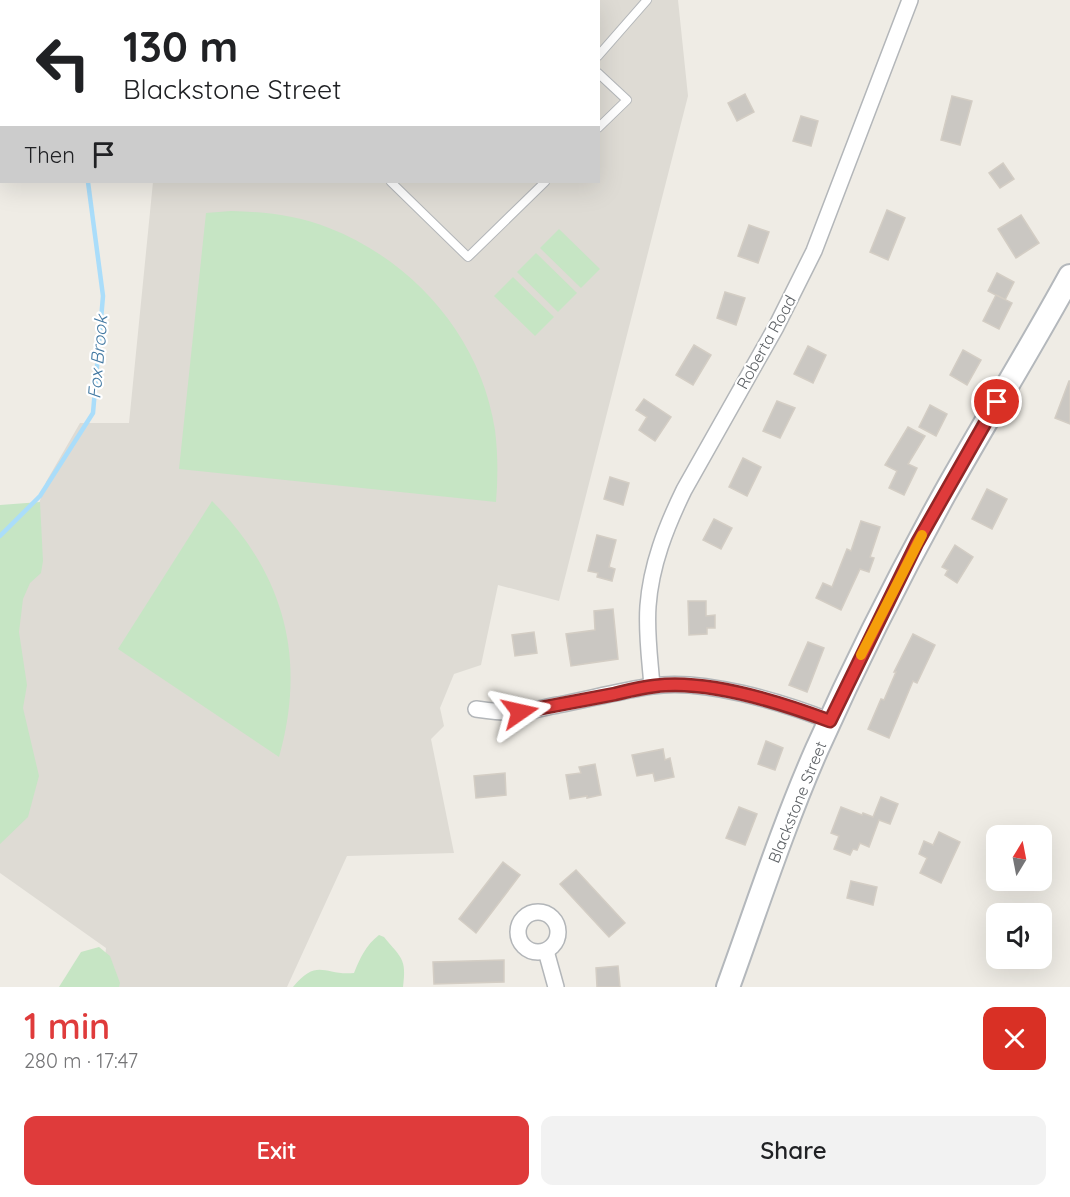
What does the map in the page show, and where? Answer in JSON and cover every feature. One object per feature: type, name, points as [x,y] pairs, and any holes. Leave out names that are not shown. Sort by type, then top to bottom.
[{"type":"main road","name":"Blackstone Street","points":[[728,987],[794,804],[830,721],[917,543],[1070,276]]},
{"type":"street","name":"Roberta Road","points":[[652,686],[648,633],[650,583],[668,522],[785,310],[814,251],[910,0]]},
{"type":"street","points":[[476,709],[520,712],[666,685],[726,691],[784,705],[830,721]]},
{"type":"street","points":[[546,951],[556,987]]},
{"type":"lane","points":[[600,54],[646,0]]},
{"type":"lane","points":[[600,75],[627,100],[600,126]]},
{"type":"lane","points":[[392,183],[468,257],[544,183]]},
{"type":"shaded area","points":[[600,0],[678,0],[688,96],[559,601],[498,585],[481,665],[454,674],[440,708],[444,726],[431,739],[454,853],[347,856],[287,987],[102,987],[106,948],[0,873],[0,540],[37,510],[46,482],[80,423],[129,423],[153,183],[600,183]]},
{"type":"green space","points":[[256,212],[305,220],[360,242],[415,282],[439,307],[459,334],[475,364],[487,396],[496,439],[496,502],[179,469],[206,213]]},
{"type":"green space","points":[[559,229],[600,269],[581,288],[540,248]]},
{"type":"green space","points":[[536,253],[577,293],[558,312],[517,272]]},
{"type":"green space","points":[[513,277],[554,317],[535,336],[494,296]]},
{"type":"green space","points":[[212,501],[237,529],[257,557],[272,588],[283,619],[289,651],[290,685],[287,721],[279,757],[118,649]]},
{"type":"green space","points":[[40,502],[43,561],[41,573],[30,583],[23,599],[19,632],[27,685],[23,708],[39,776],[28,817],[0,844],[0,505]]},
{"type":"green space","points":[[379,935],[384,937],[399,954],[404,970],[403,987],[293,987],[315,970],[354,973],[364,952]]},
{"type":"green space","points":[[99,947],[110,956],[120,983],[119,987],[59,987],[81,952]]},
{"type":"building","points":[[745,94],[754,112],[737,121],[728,103]]},
{"type":"building","points":[[952,96],[972,101],[960,145],[941,140]]},
{"type":"building","points":[[801,116],[818,121],[811,146],[793,141]]},
{"type":"building","points":[[1003,163],[1014,179],[1000,188],[989,173]]},
{"type":"building","points":[[887,210],[905,218],[888,260],[870,252]]},
{"type":"building","points":[[1021,215],[1039,243],[1016,258],[998,229]]},
{"type":"building","points":[[749,225],[769,232],[758,263],[738,256]]},
{"type":"building","points":[[997,273],[1014,282],[1005,300],[988,291]]},
{"type":"building","points":[[725,292],[745,298],[736,325],[717,318]]},
{"type":"building","points":[[996,295],[1012,303],[999,329],[983,321]]},
{"type":"building","points":[[694,345],[711,355],[693,385],[676,375]]},
{"type":"building","points":[[808,346],[826,355],[813,383],[794,374]]},
{"type":"building","points":[[963,350],[981,360],[967,385],[950,375]]},
{"type":"building","points":[[1070,381],[1070,424],[1055,418]]},
{"type":"building","points":[[644,399],[671,417],[655,441],[639,430],[647,417],[636,410]]},
{"type":"building","points":[[777,401],[795,408],[780,438],[763,431]]},
{"type":"building","points":[[930,405],[947,414],[936,436],[919,427]]},
{"type":"building","points":[[908,427],[925,436],[908,464],[917,468],[904,495],[889,488],[897,471],[885,465]]},
{"type":"building","points":[[743,458],[761,467],[747,496],[729,487]]},
{"type":"building","points":[[610,477],[629,483],[623,505],[604,499]]},
{"type":"building","points":[[987,489],[1007,499],[992,529],[972,519]]},
{"type":"building","points":[[714,519],[732,528],[721,549],[703,540]]},
{"type":"building","points":[[861,521],[880,527],[870,557],[874,558],[869,572],[860,569],[841,610],[816,598],[823,583],[832,587],[847,549],[851,551]]},
{"type":"building","points":[[597,535],[616,540],[609,567],[615,569],[612,581],[597,577],[598,573],[588,571]]},
{"type":"building","points":[[955,545],[973,557],[957,583],[945,575],[948,570],[942,567]]},
{"type":"building","points":[[688,601],[706,601],[706,616],[715,615],[715,628],[707,628],[707,634],[689,635]]},
{"type":"building","points":[[613,609],[618,659],[571,666],[566,634],[595,630],[594,611]]},
{"type":"building","points":[[534,632],[537,653],[515,656],[512,635]]},
{"type":"building","points":[[913,634],[935,645],[917,683],[913,681],[889,738],[868,729],[881,699],[884,700],[896,672],[894,672]]},
{"type":"building","points":[[808,642],[824,648],[807,692],[789,685]]},
{"type":"building","points":[[766,741],[783,748],[775,770],[758,764]]},
{"type":"building","points":[[663,749],[665,760],[670,758],[674,777],[655,781],[653,773],[637,776],[632,755]]},
{"type":"building","points":[[595,764],[601,795],[570,799],[566,775],[581,773],[579,767]]},
{"type":"building","points":[[505,773],[506,795],[476,798],[474,776]]},
{"type":"building","points":[[881,797],[898,804],[890,824],[879,820],[869,847],[860,843],[857,850],[853,849],[850,855],[834,849],[839,836],[831,833],[841,807],[873,817]]},
{"type":"building","points":[[739,807],[757,814],[745,845],[726,838]]},
{"type":"building","points":[[939,832],[960,842],[941,883],[920,873],[927,858],[919,854],[924,841],[933,845]]},
{"type":"building","points":[[503,862],[520,875],[476,933],[459,919]]},
{"type":"building","points":[[576,870],[625,923],[609,937],[560,884]]},
{"type":"building","points":[[851,881],[877,887],[873,905],[847,898]]},
{"type":"building","points":[[504,960],[504,982],[434,984],[433,962]]},
{"type":"building","points":[[618,966],[620,987],[597,987],[596,968]]},
{"type":"waterway","name":"Fox Brook","points":[[0,536],[40,496],[93,413],[103,296],[88,183]]},
{"type":"slow traffic","points":[[861,655],[922,535]]},
{"type":"route","points":[[520,712],[652,686],[678,685],[755,697],[830,721],[917,543],[997,402]]}]
